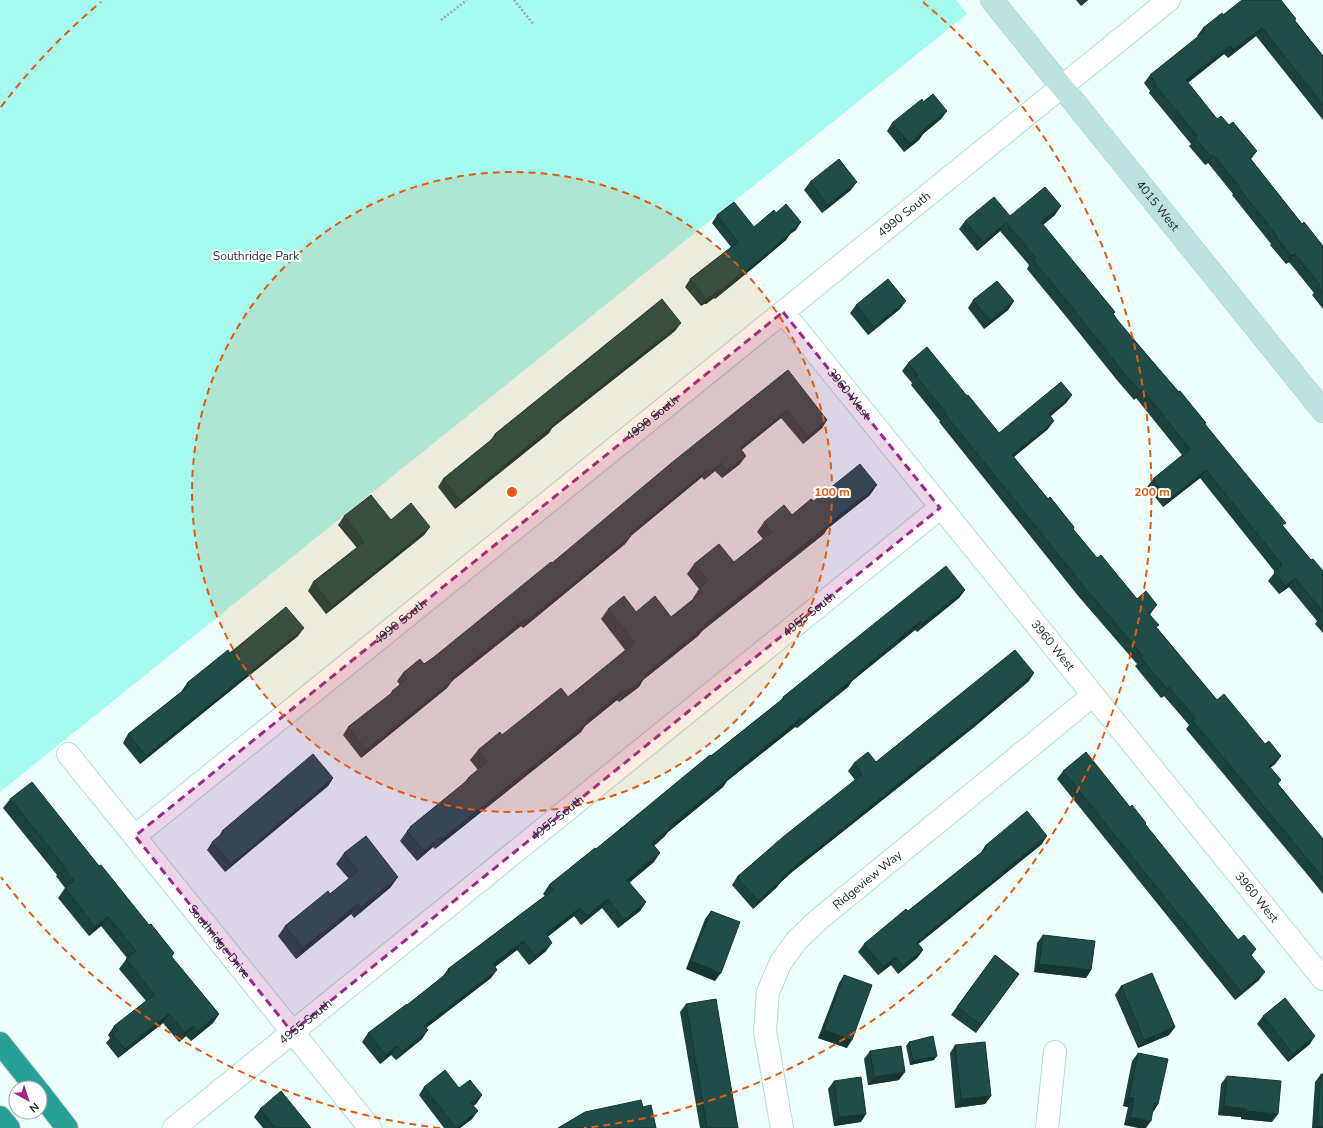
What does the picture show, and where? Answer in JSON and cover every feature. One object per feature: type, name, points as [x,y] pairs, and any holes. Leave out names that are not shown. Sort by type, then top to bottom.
[{"type":"highway","points":[[0,1043],[30,1080]]},
{"type":"highway","points":[[48,1104],[67,1128]]},
{"type":"highway","points":[[0,1117],[9,1128]]},
{"type":"street","name":"4015 West","points":[[992,0],[1323,411]]},
{"type":"street","name":"4990 South","points":[[135,836],[1169,0]]},
{"type":"street","name":"3960 West","points":[[783,312],[1092,696],[1323,979]]},
{"type":"street","name":"4955 South","points":[[174,1128],[940,508]]},
{"type":"street","name":"Ridgeview Way","points":[[782,1128],[765,1031],[768,992],[781,962],[797,940],[818,920],[1092,696]]},
{"type":"street","name":"Southridge Drive","points":[[68,754],[370,1128]]},
{"type":"street","points":[[1047,1128],[1055,1052]]},
{"type":"path","points":[[441,20],[467,0]]},
{"type":"path","points":[[514,0],[534,25]]},
{"type":"highlighted area","points":[[783,312],[940,508],[292,1032],[135,836]]},
{"type":"green space","name":"Southridge Park","points":[[0,0],[956,0],[967,14],[0,792]]},
{"type":"building","points":[[1242,0],[1281,0],[1296,19],[1294,20],[1323,56],[1323,105],[1262,28],[1233,50],[1230,46],[1186,80],[1217,119],[1221,116],[1229,125],[1233,122],[1257,151],[1249,157],[1302,224],[1304,222],[1323,246],[1323,293],[1318,287],[1320,285],[1295,254],[1291,256],[1238,187],[1239,186],[1213,155],[1211,157],[1195,138],[1197,136],[1155,85],[1156,83],[1150,75],[1205,31],[1203,28]]},
{"type":"building","points":[[933,94],[947,111],[923,130],[924,131],[910,144],[892,123],[922,99],[923,102]]},
{"type":"building","points":[[839,159],[857,182],[828,205],[810,182]]},
{"type":"building","points":[[1045,187],[1061,206],[1041,222],[1115,312],[1113,314],[1119,322],[1178,392],[1180,391],[1206,423],[1204,423],[1286,523],[1282,525],[1311,560],[1313,559],[1323,571],[1323,612],[1295,578],[1285,586],[1274,572],[1282,565],[1206,470],[1169,499],[1153,479],[1190,449],[1142,389],[1140,391],[1122,371],[1033,260],[1036,258],[1006,223],[983,242],[965,221],[994,197],[1010,216]]},
{"type":"building","points":[[734,202],[754,227],[774,210],[776,213],[786,204],[801,222],[791,231],[792,232],[764,256],[720,291],[719,290],[711,297],[710,296],[706,299],[690,279],[738,242],[717,215]]},
{"type":"building","points":[[888,279],[906,301],[874,327],[856,305]]},
{"type":"building","points":[[997,281],[1014,301],[990,321],[973,300]]},
{"type":"building","points":[[662,299],[681,323],[554,423],[555,424],[461,501],[443,479],[496,436],[495,434]]},
{"type":"building","points":[[927,347],[999,433],[1061,382],[1072,395],[1049,414],[1054,421],[1012,455],[1048,499],[1050,497],[1074,527],[1073,529],[1097,558],[1101,555],[1137,599],[1146,591],[1157,605],[1148,613],[1159,625],[1156,627],[1217,700],[1224,694],[1265,744],[1269,741],[1281,756],[1269,766],[1281,780],[1277,783],[1323,839],[1323,878],[1192,720],[1195,718],[1169,687],[1167,689],[1141,658],[1143,656],[1085,588],[916,376],[918,375],[908,363]]},
{"type":"building","points":[[788,370],[827,420],[808,436],[787,410],[740,448],[746,456],[727,470],[721,463],[710,472],[708,469],[629,534],[631,536],[528,620],[526,618],[451,678],[453,680],[366,750],[348,727],[393,692],[392,691],[407,679],[403,673],[420,659],[424,664],[434,657],[551,562],[552,563],[675,460]]},
{"type":"building","points":[[860,464],[877,485],[704,625],[705,626],[644,675],[646,677],[626,692],[624,690],[587,720],[588,722],[442,839],[440,837],[424,851],[407,831],[487,762],[478,750],[500,732],[502,735],[561,688],[568,697],[635,643],[608,609],[624,596],[636,612],[655,596],[671,617],[703,592],[700,588],[708,581],[694,564],[719,544],[734,562],[772,532],[764,522],[784,505],[792,515],[811,499],[814,501]]},
{"type":"building","points":[[371,495],[391,520],[411,503],[430,527],[332,606],[313,582],[364,542],[344,516]]},
{"type":"building","points":[[946,566],[965,590],[923,623],[921,621],[803,720],[801,718],[728,777],[729,778],[669,827],[670,828],[652,843],[660,853],[627,880],[646,902],[624,920],[608,899],[587,916],[580,908],[546,934],[552,943],[535,956],[523,941],[493,964],[497,970],[424,1026],[428,1030],[402,1052],[397,1046],[386,1055],[368,1033],[450,971],[448,969],[553,890],[549,885],[595,848],[596,849],[710,755],[711,756],[784,698],[783,697]]},
{"type":"building","points":[[286,607],[304,628],[146,756],[128,734],[189,686],[187,683],[228,650],[230,653]]},
{"type":"building","points":[[1015,650],[1034,673],[979,720],[798,864],[758,901],[737,877],[783,837],[862,774],[854,763],[868,752],[876,762]]},
{"type":"building","points":[[1086,752],[1130,807],[1132,805],[1146,823],[1145,824],[1238,940],[1244,935],[1256,949],[1250,954],[1265,972],[1241,992],[1063,771]]},
{"type":"building","points":[[313,754],[333,778],[231,864],[212,842],[224,832],[222,831]]},
{"type":"building","points":[[32,782],[99,866],[101,865],[149,925],[151,924],[174,953],[171,956],[219,1014],[197,1032],[193,1026],[185,1033],[169,1014],[125,1049],[112,1034],[117,1030],[114,1026],[154,995],[126,959],[136,951],[108,917],[95,927],[65,888],[74,881],[63,867],[64,866],[10,799]]},
{"type":"building","points":[[1027,811],[1047,836],[917,942],[923,950],[903,966],[896,957],[883,967],[864,944],[906,909],[908,911],[987,848],[985,846]]},
{"type":"building","points":[[366,836],[398,877],[361,907],[358,904],[303,948],[285,926],[328,891],[330,894],[358,871],[344,853]]},
{"type":"building","points":[[711,911],[740,922],[721,973],[691,961]]},
{"type":"building","points":[[1043,935],[1095,941],[1091,970],[1039,964]]},
{"type":"building","points":[[995,955],[1019,974],[981,1025],[957,1007]]},
{"type":"building","points":[[1152,973],[1175,1027],[1144,1040],[1121,986]]},
{"type":"building","points":[[844,975],[872,985],[852,1040],[824,1030]]},
{"type":"building","points":[[1285,998],[1315,1036],[1293,1054],[1263,1016]]},
{"type":"building","points":[[716,999],[738,1128],[707,1128],[686,1004]]},
{"type":"building","points":[[933,1036],[937,1056],[913,1061],[909,1042]]},
{"type":"building","points":[[985,1042],[991,1096],[961,1099],[955,1045]]},
{"type":"building","points":[[901,1046],[905,1072],[874,1077],[870,1051]]},
{"type":"building","points":[[1138,1053],[1168,1059],[1158,1104],[1154,1103],[1151,1121],[1130,1117],[1134,1098],[1129,1097]]},
{"type":"building","points":[[445,1070],[459,1088],[470,1080],[482,1095],[471,1103],[478,1111],[456,1128],[424,1087]]},
{"type":"building","points":[[1321,1074],[1323,1074],[1323,1127],[1317,1126]]},
{"type":"building","points":[[1227,1076],[1281,1081],[1278,1114],[1246,1111],[1247,1109],[1224,1106]]},
{"type":"building","points":[[861,1077],[866,1114],[839,1117],[834,1081]]},
{"type":"building","points":[[281,1091],[311,1128],[275,1128],[260,1109]]},
{"type":"building","points":[[641,1100],[643,1107],[651,1105],[656,1128],[558,1128],[585,1112]]}]
